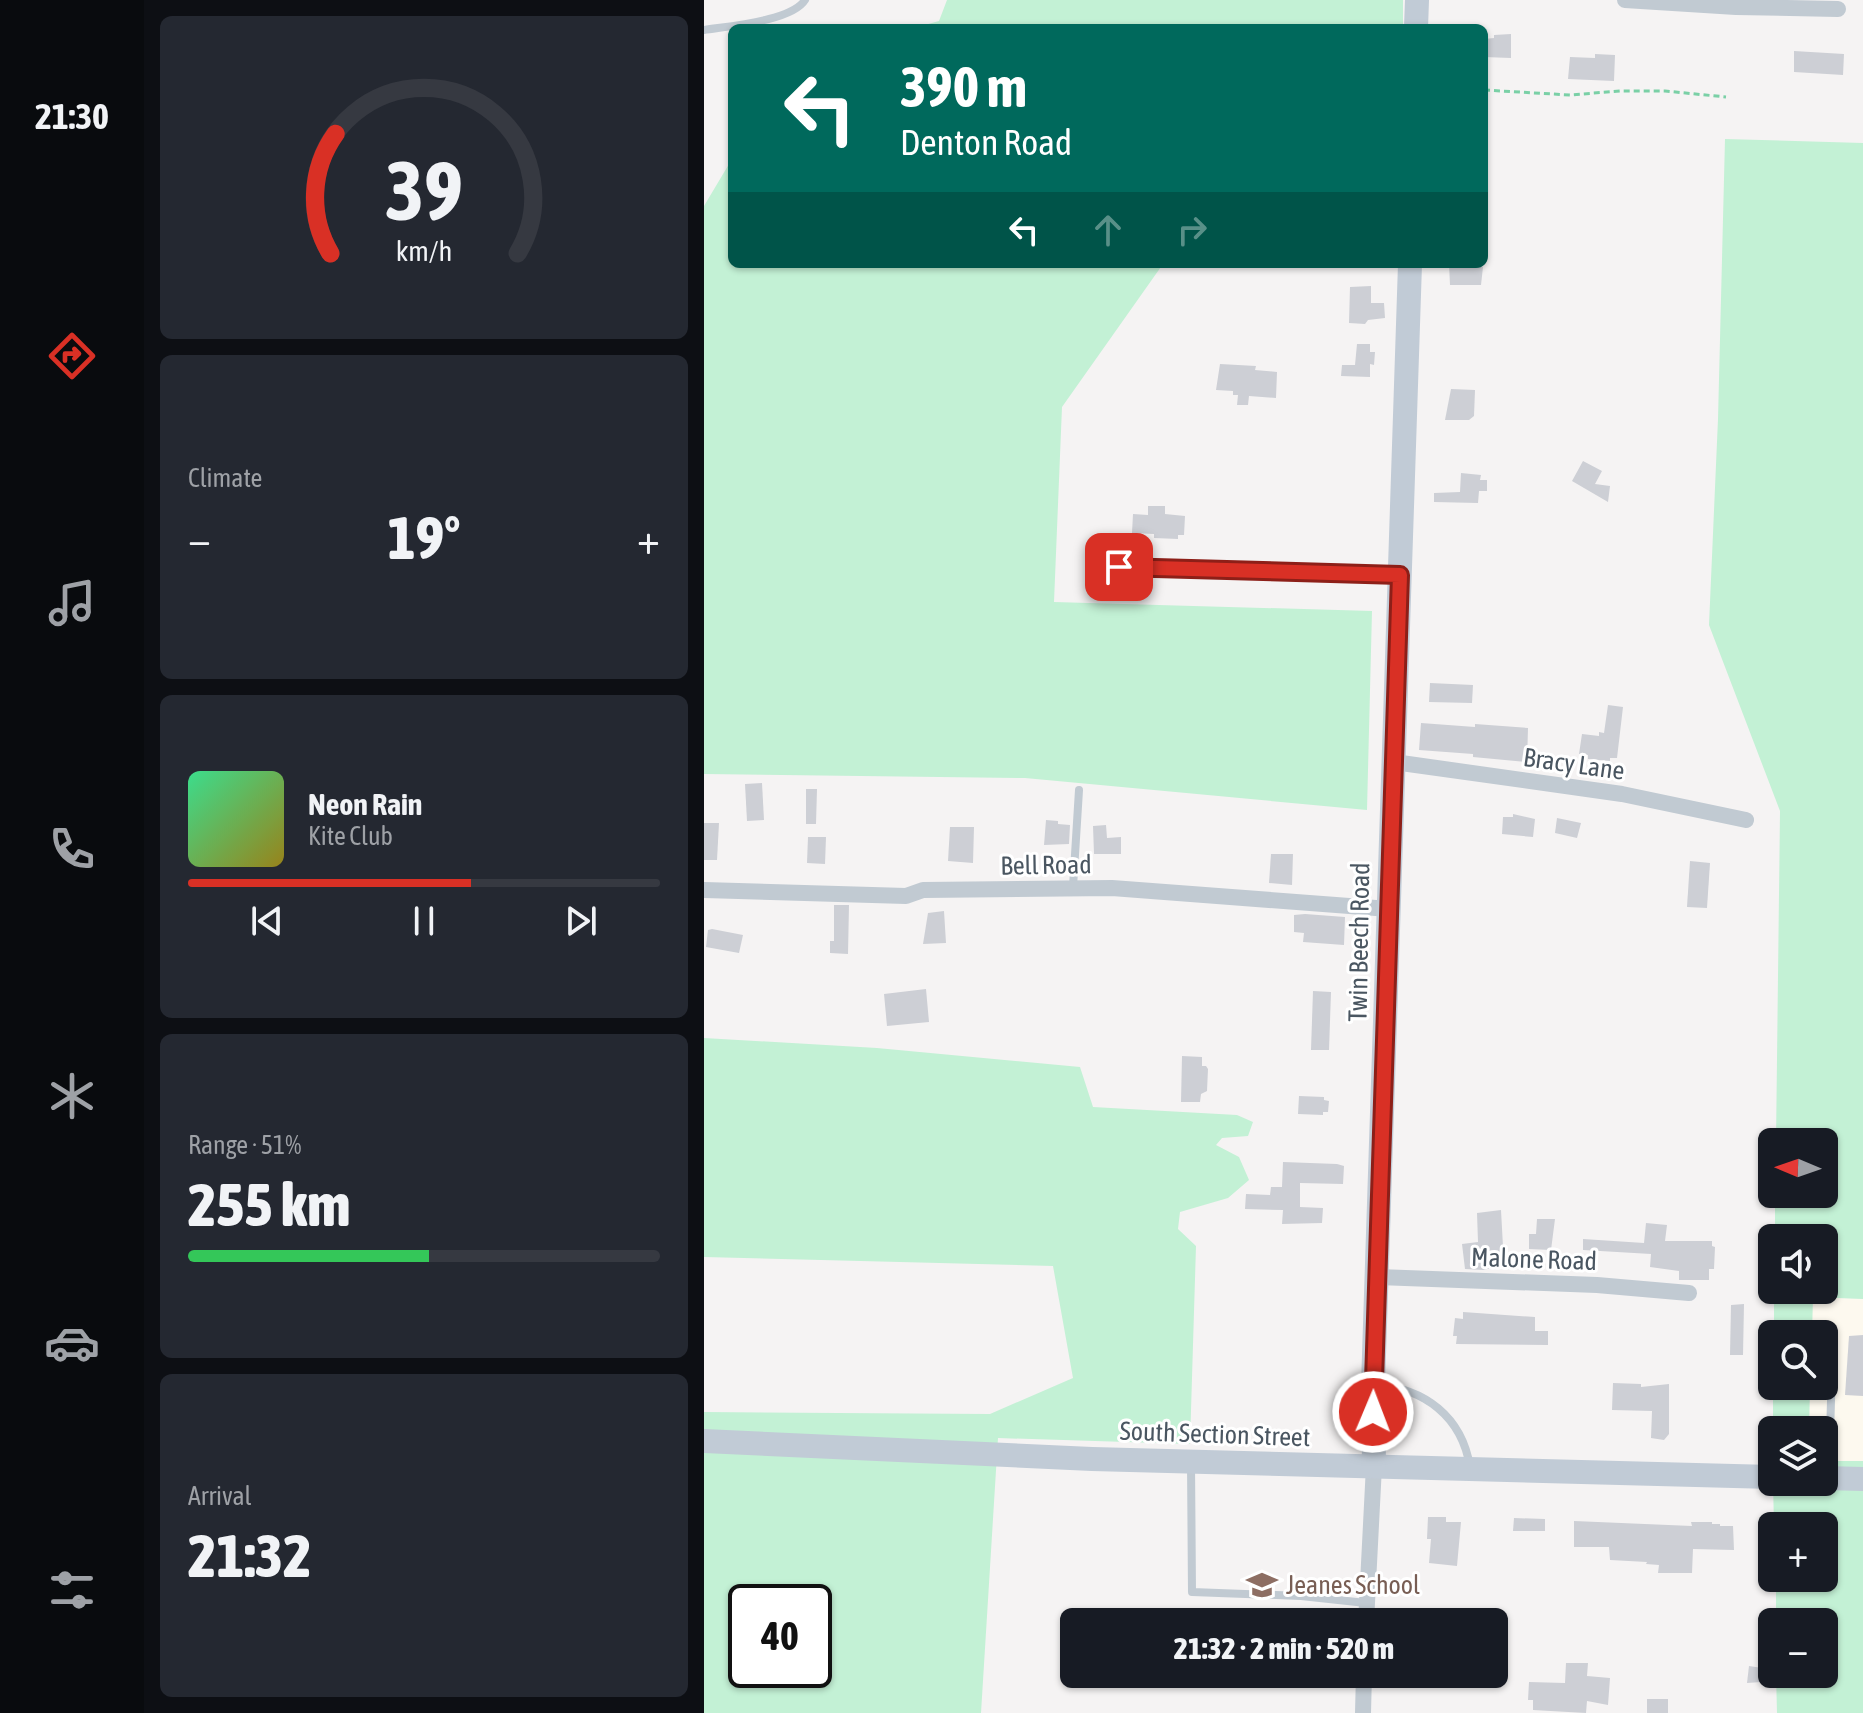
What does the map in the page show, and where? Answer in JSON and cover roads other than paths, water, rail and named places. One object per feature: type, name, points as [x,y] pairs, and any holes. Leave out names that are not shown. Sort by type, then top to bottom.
[{"type":"street","points":[[1416,24],[1417,0]]},
{"type":"street","points":[[1625,0],[1838,9]]},
{"type":"street","name":"Twin Beech Road","points":[[1366,1608],[1374,1466],[1373,1385],[1410,268]]},
{"type":"street","name":"Bracy Lane","points":[[1394,762],[1622,794],[1746,820]]},
{"type":"street","name":"Bell Road","points":[[704,890],[906,896],[923,890],[1073,887],[1389,909]]},
{"type":"street","name":"Malone Road","points":[[1378,1277],[1597,1285],[1689,1293]]},
{"type":"street","name":"South Section Street","points":[[704,1441],[1092,1459],[1758,1477]]},
{"type":"street","points":[[1838,1478],[1863,1479]]},
{"type":"street","points":[[1363,1713],[1364,1688]]},
{"type":"lane","points":[[739,24],[768,19],[801,8],[805,0]]},
{"type":"lane","points":[[704,30],[728,26]]},
{"type":"lane","points":[[1144,567],[1400,575]]},
{"type":"lane","points":[[1073,887],[1079,790]]},
{"type":"lane","points":[[1373,1385],[1409,1392],[1436,1406],[1455,1423],[1468,1450],[1471,1468]]},
{"type":"lane","points":[[1191,1460],[1192,1592],[1301,1596],[1366,1603]]},
{"type":"place","name":"Jeanes School","points":[[1262,1585]]}]
